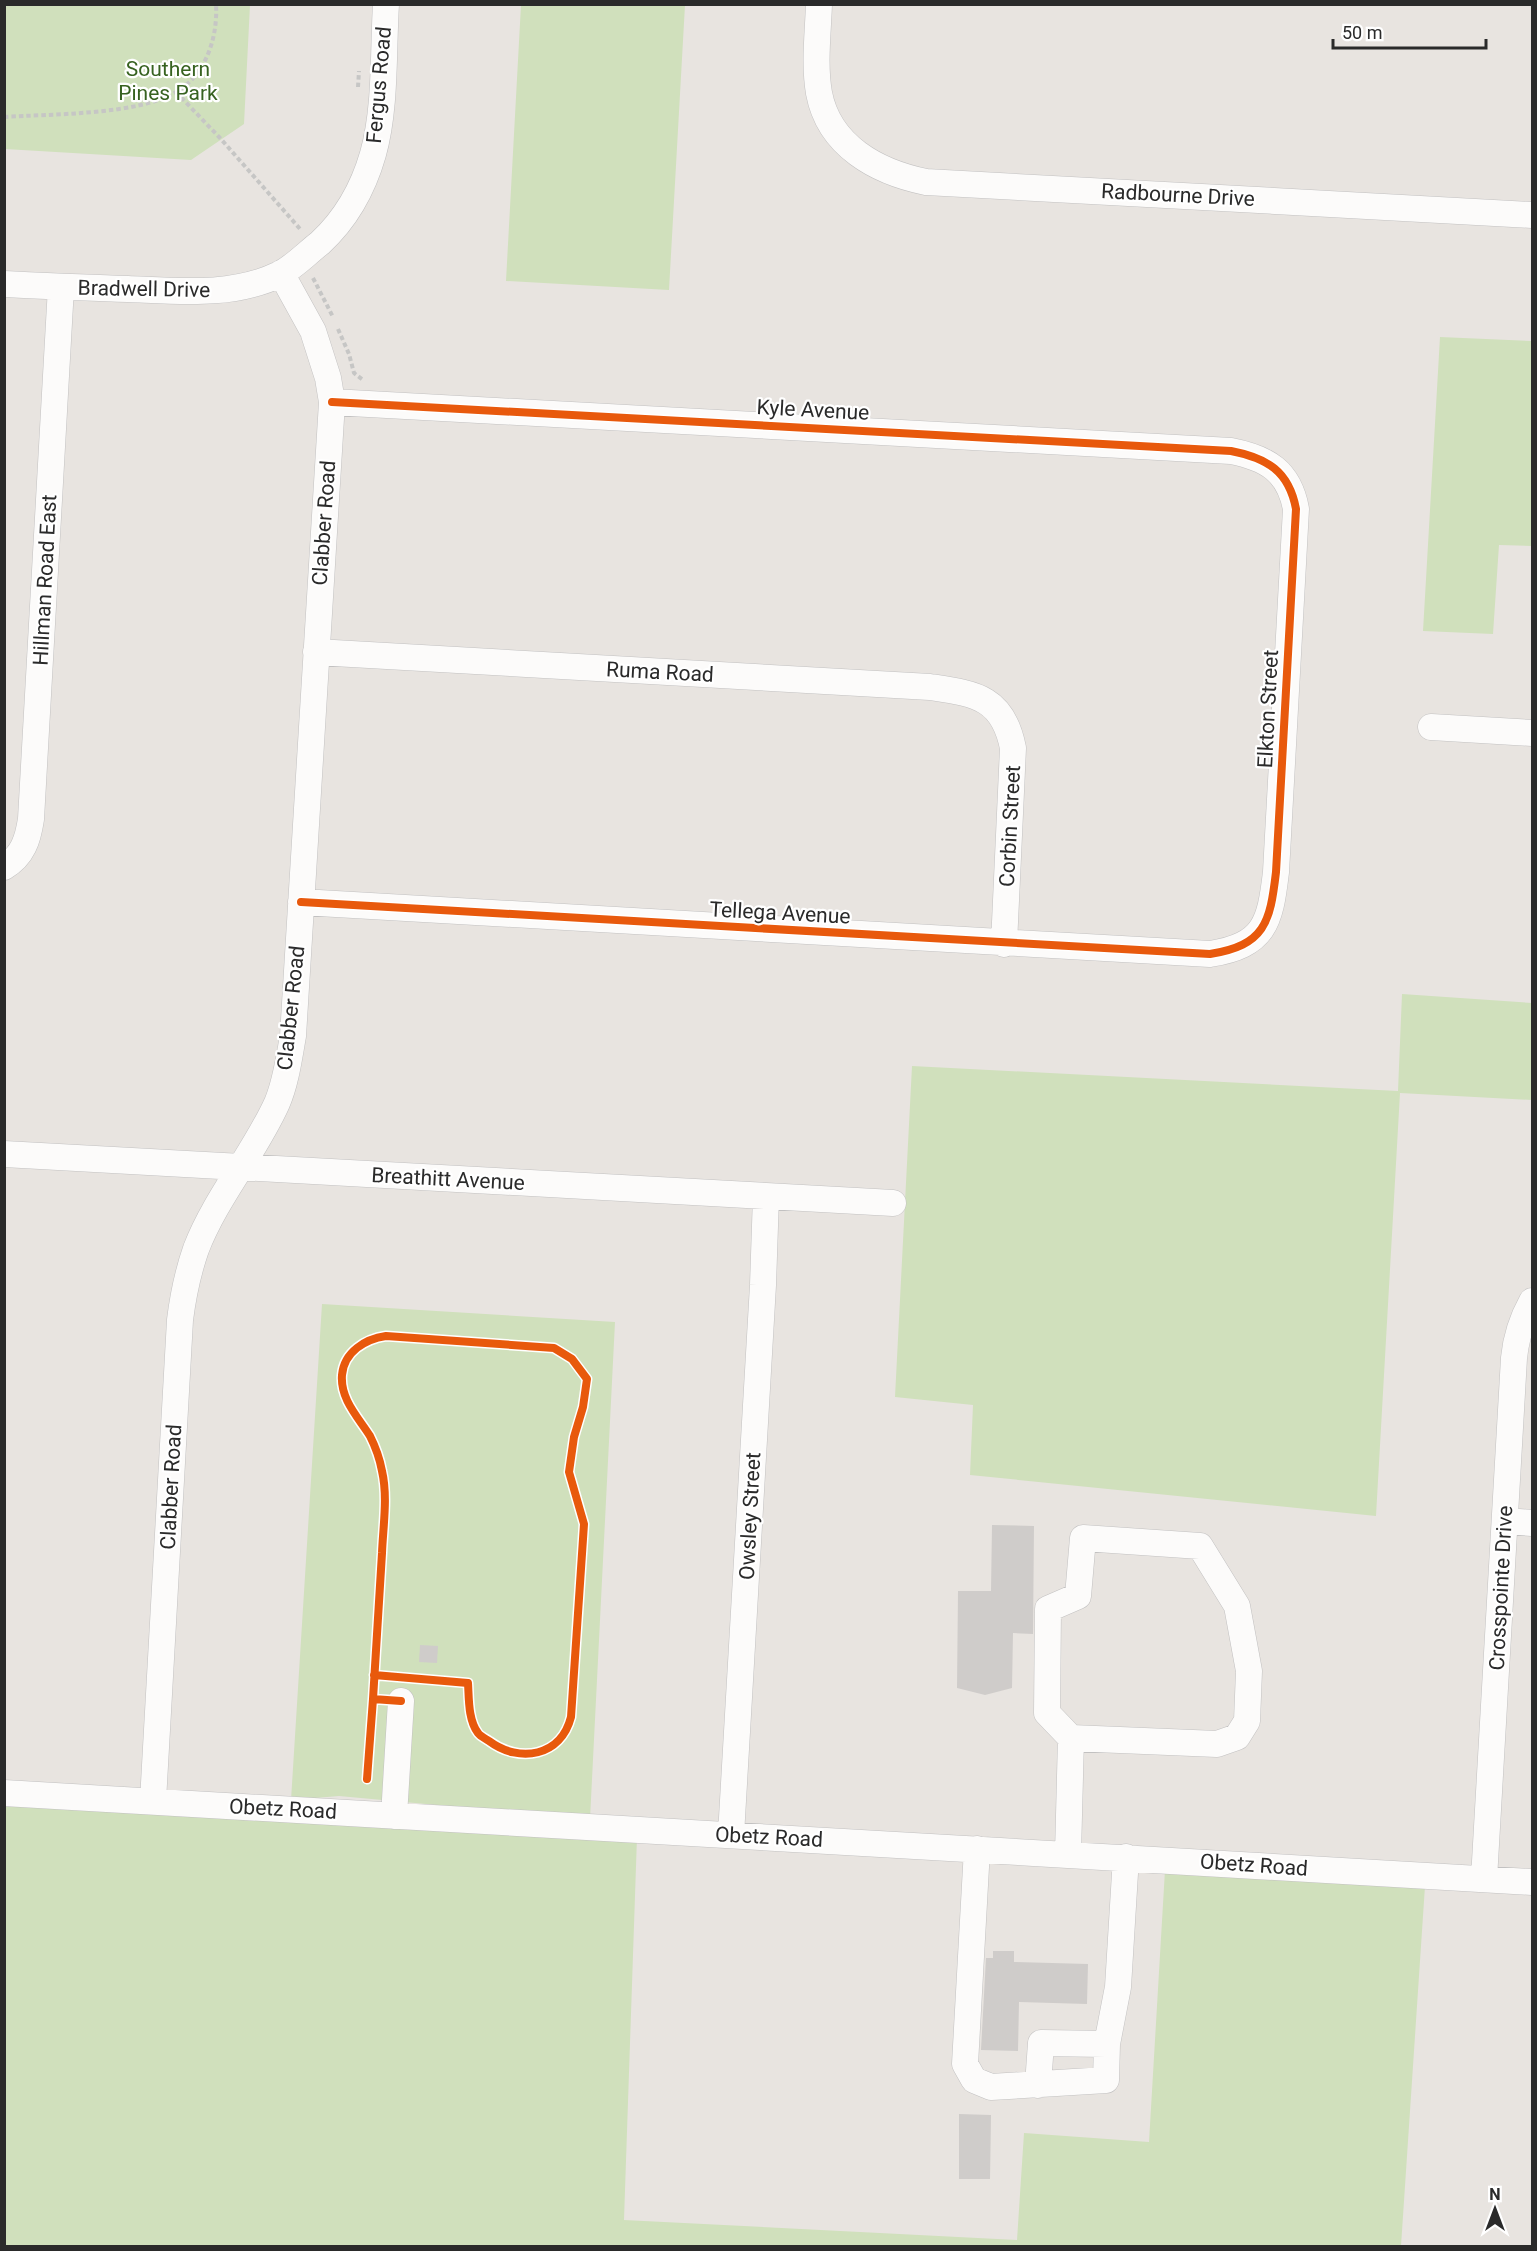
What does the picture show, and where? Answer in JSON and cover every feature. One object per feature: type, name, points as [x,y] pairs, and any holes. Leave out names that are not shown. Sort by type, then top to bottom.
[{"type":"street","name":"Fergus Road","points":[[286,282],[303,258],[333,231],[349,211],[373,154],[379,124],[386,4]]},
{"type":"street","name":"Radbourne Drive","points":[[819,4],[817,45],[819,92],[825,114],[837,134],[854,150],[877,166],[899,176],[926,182],[1533,215]]},
{"type":"street","name":"Bradwell Drive","points":[[4,284],[212,291],[257,282],[286,282]]},
{"type":"street","name":"Clabber Road","points":[[153,1801],[179,1332],[185,1288],[197,1248],[217,1207],[242,1168],[277,1102],[293,1036],[332,402],[328,378],[313,330],[286,282]]},
{"type":"street","name":"Hillman Road East","points":[[6,866],[21,854],[28,837],[31,819],[61,287]]},
{"type":"street","name":"Kyle Avenue","points":[[332,402],[1231,451],[1260,459],[1284,477]]},
{"type":"street","name":"Elkton Street","points":[[1253,939],[1265,924],[1272,908],[1276,872],[1296,522],[1294,499],[1284,477]]},
{"type":"street","name":"Ruma Road","points":[[316,652],[930,687],[967,693],[984,700],[998,711]]},
{"type":"street","name":"Corbin Street","points":[[998,711],[1006,722],[1010,736],[1013,764],[1004,944]]},
{"type":"street","points":[[1431,727],[1533,733]]},
{"type":"street","name":"Tellega Avenue","points":[[301,902],[1210,954],[1240,947],[1253,939]]},
{"type":"street","name":"Breathitt Avenue","points":[[4,1155],[892,1203]]},
{"type":"street","name":"Owsley Street","points":[[731,1835],[763,1285],[766,1196]]},
{"type":"street","name":"Crosspointe Drive","points":[[1484,1879],[1515,1342],[1524,1315],[1533,1301]]},
{"type":"street","points":[[1504,1521],[1533,1523]]},
{"type":"street","points":[[1068,1854],[1071,1738],[1047,1713],[1048,1609],[1078,1596],[1083,1538],[1200,1546],[1238,1606],[1249,1671],[1247,1721],[1237,1737],[1217,1744],[1071,1738]]},
{"type":"street","points":[[394,1816],[401,1701]]},
{"type":"street","name":"Obetz Road","points":[[4,1793],[1533,1882]]},
{"type":"street","points":[[977,1849],[965,2064],[974,2080],[991,2087],[1106,2080],[1107,2044],[1118,1987],[1126,1857]]},
{"type":"street","points":[[1038,2085],[1041,2043],[1107,2044]]},
{"type":"path","points":[[4,117],[140,106],[177,92],[198,74],[215,37],[216,4]]},
{"type":"path","points":[[358,89],[359,66]]},
{"type":"path","points":[[177,92],[301,230]]},
{"type":"path","points":[[303,258],[288,240],[309,224]]},
{"type":"path","points":[[286,282],[311,274],[332,314],[349,354],[354,373],[360,380],[372,380]]},
{"type":"green space","name":"Southern Pines Park","points":[[4,5],[250,5],[244,124],[191,160],[5,149]]},
{"type":"green space","points":[[521,5],[685,5],[669,290],[506,281]]},
{"type":"green space","points":[[1440,337],[1532,341],[1532,546],[1499,545],[1493,634],[1423,631]]},
{"type":"green space","points":[[1402,994],[1532,1003],[1532,1100],[1400,1093],[1376,1516],[970,1475],[973,1405],[895,1397],[912,1066],[1398,1091]]},
{"type":"green space","points":[[322,1304],[615,1322],[590,1819],[339,1796],[291,1800]]},
{"type":"green space","points":[[4,1803],[637,1837],[624,2220],[1017,2240],[1024,2133],[1149,2142],[1165,1870],[1425,1886],[1401,2246],[5,2246]]},
{"type":"building","points":[[992,1525],[1034,1526],[1033,1634],[1013,1633],[1012,1688],[985,1695],[957,1688],[958,1591],[991,1591]]},
{"type":"building","points":[[420,1645],[438,1646],[437,1663],[419,1662]]},
{"type":"building","points":[[993,1951],[1014,1951],[1014,1962],[1088,1964],[1087,2004],[1019,2002],[1018,2051],[981,2050],[986,1958],[993,1958]]},
{"type":"building","points":[[959,2114],[991,2115],[990,2179],[959,2179]]},
{"type":"cycle path","points":[[301,902],[1210,954],[1243,945],[1261,929],[1271,905],[1276,872],[1296,509],[1288,485],[1282,476],[1266,462],[1231,451],[332,402]]},
{"type":"cycle path","points":[[374,1675],[468,1683],[471,1715],[478,1733],[501,1748],[513,1752],[526,1754],[549,1748],[566,1730],[571,1717],[584,1524],[569,1472],[587,1379],[572,1359],[554,1348],[386,1336],[363,1344],[351,1353],[347,1360],[342,1375],[344,1392],[374,1444],[385,1491],[385,1512],[375,1662],[374,1681],[373,1699],[401,1701]]},
{"type":"cycle path","points":[[367,1779],[373,1699]]}]
